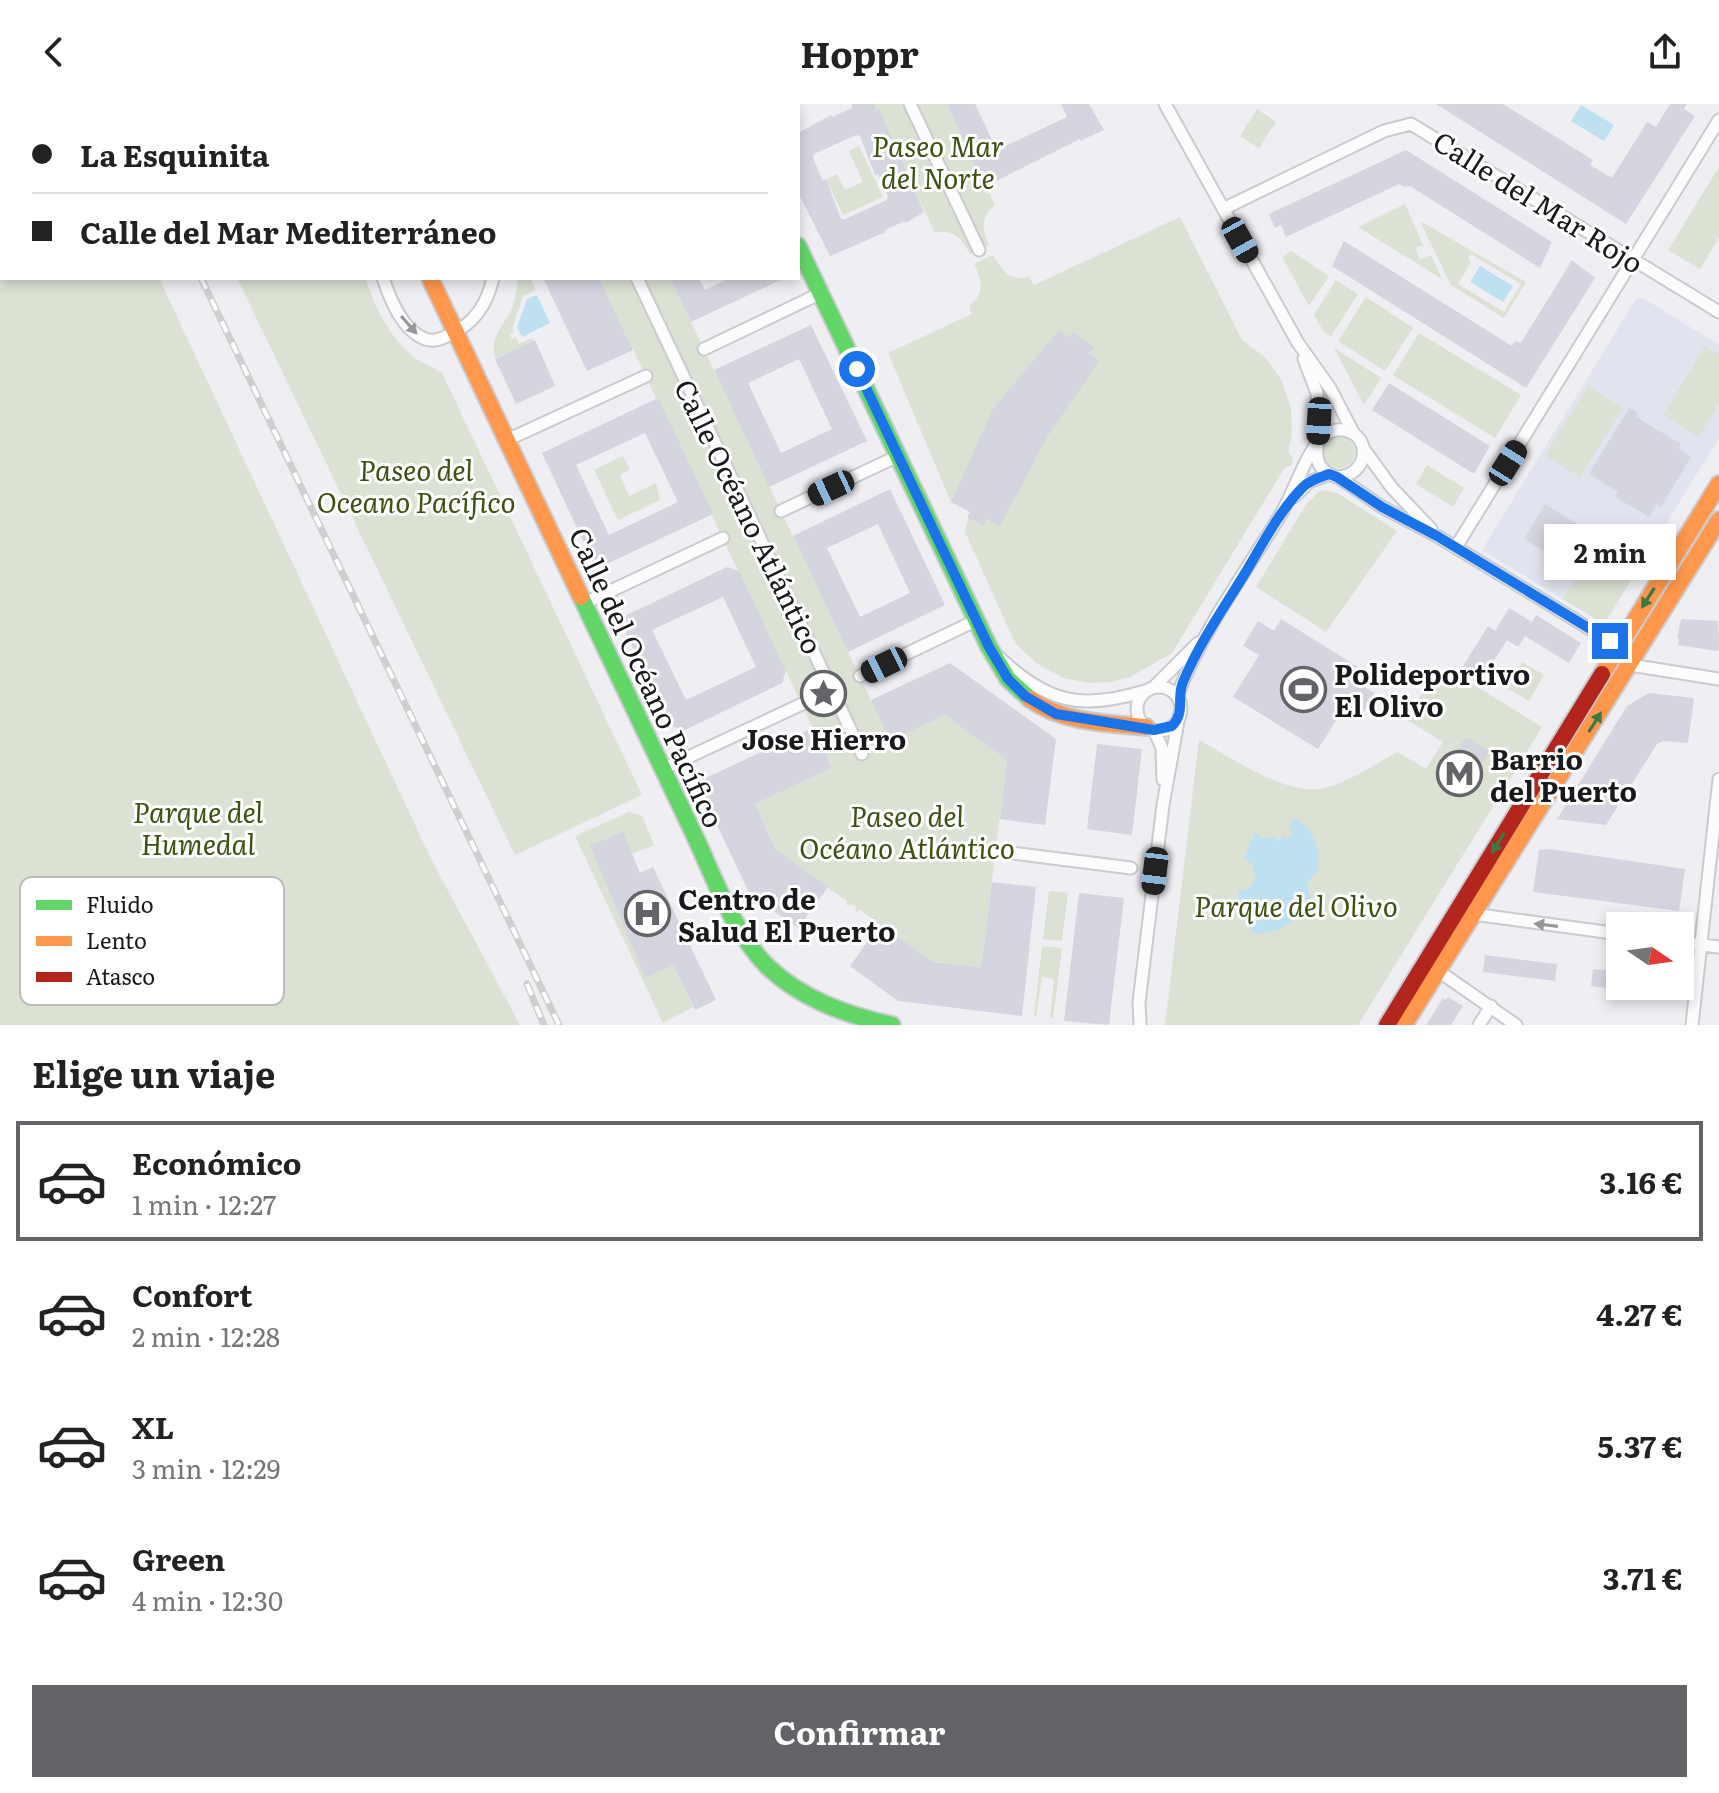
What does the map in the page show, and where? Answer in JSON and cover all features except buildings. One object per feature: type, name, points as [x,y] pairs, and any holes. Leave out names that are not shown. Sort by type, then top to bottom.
[{"type":"street","points":[[910,104],[979,250]]},
{"type":"street","points":[[1165,104],[1298,343],[1330,388],[1363,448],[1392,488],[1437,536]]},
{"type":"street","points":[[1456,547],[1719,120]]},
{"type":"street","name":"Calle del Mar Rojo","points":[[1223,209],[1384,131],[1411,124],[1719,312]]},
{"type":"street","points":[[800,250],[989,647],[1008,679],[1025,696],[1056,714],[1150,728],[1172,726],[1179,716]]},
{"type":"street","points":[[384,280],[400,314],[420,337],[435,341],[456,332],[479,312],[492,280]]},
{"type":"street","name":"Calle del Océano Pacífico","points":[[431,280],[724,898],[755,951],[770,967],[815,1000],[857,1017],[892,1025]]},
{"type":"street","name":"Calle Océano Atlántico","points":[[638,280],[862,754]]},
{"type":"street","points":[[704,349],[821,293]]},
{"type":"street","points":[[1298,343],[1317,393],[1318,463],[1382,507],[1456,547],[1618,646]]},
{"type":"street","points":[[507,440],[646,376]]},
{"type":"street","points":[[1177,696],[1213,624],[1283,510],[1317,445],[1328,432],[1335,430],[1349,431],[1355,435]]},
{"type":"street","points":[[1283,510],[1303,486],[1333,476],[1345,477],[1357,469],[1363,448]]},
{"type":"street","points":[[781,511],[898,456]]},
{"type":"street","points":[[1387,1025],[1719,484]]},
{"type":"street","points":[[1404,1025],[1719,520]]},
{"type":"street","points":[[583,604],[723,538]]},
{"type":"street","points":[[860,676],[977,620]]},
{"type":"street","points":[[1163,805],[1163,754],[1137,709],[1138,703],[1193,649],[1213,624]]},
{"type":"street","points":[[989,647],[1015,672],[1058,698],[1110,702]]},
{"type":"street","points":[[1630,665],[1719,679]]},
{"type":"street","points":[[1081,719],[1110,702],[1150,689],[1167,688],[1177,696],[1181,709],[1163,805],[1139,1002],[1140,1025]]},
{"type":"street","points":[[663,769],[802,704]]},
{"type":"street","points":[[1692,1025],[1719,779]]},
{"type":"street","points":[[996,851],[1131,868]]},
{"type":"street","points":[[1473,914],[1606,932]]},
{"type":"street","points":[[1694,944],[1719,947]]},
{"type":"street","points":[[1437,970],[1516,1025]]},
{"type":"street","points":[[1130,1025],[1139,1002]]},
{"type":"street","points":[[1479,1025],[1491,1006]]},
{"type":"shaded area","points":[[1643,298],[1719,345],[1719,438],[1604,624],[1482,550],[1636,299]]},
{"type":"green space","name":"Paseo Mar del Norte","points":[[874,104],[947,104],[986,193],[995,205],[987,214],[984,224],[989,245],[970,254],[952,233],[935,233]]},
{"type":"green space","points":[[1257,109],[1276,122],[1259,148],[1240,136]]},
{"type":"green space","points":[[859,146],[883,197],[843,215],[826,179],[837,174],[845,190],[863,182],[849,151]]},
{"type":"green space","points":[[1719,167],[1719,238],[1700,269],[1668,250]]},
{"type":"green space","points":[[1405,204],[1423,245],[1415,248],[1420,259],[1431,255],[1442,279],[1358,227]]},
{"type":"green space","points":[[1180,217],[1242,340],[1265,357],[1282,381],[1291,409],[1292,436],[1288,451],[1293,459],[1292,465],[1285,467],[1172,653],[1130,677],[1111,682],[1090,683],[1063,678],[1036,663],[1015,643],[965,532],[970,512],[951,502],[888,353],[972,314],[969,306],[980,292],[974,264],[993,255],[1007,274],[1017,278],[1029,277],[1034,285]]},
{"type":"green space","points":[[1420,221],[1526,282],[1504,318],[1451,285]],"holes":[[[1471,254],[1521,284],[1504,312],[1458,284],[1471,262],[1468,259]]]},
{"type":"green space","points":[[1291,251],[1329,276],[1309,306],[1282,257]]},
{"type":"green space","name":"Parque del Humedal","points":[[0,280],[160,280],[431,859],[520,1025],[0,1025]]},
{"type":"green space","name":"Paseo del Oceano Pacífico","points":[[238,280],[366,280],[379,311],[405,350],[442,373],[642,795],[515,855]]},
{"type":"green space","points":[[518,280],[531,280],[536,290],[523,296],[512,329],[514,332],[510,335],[512,339],[516,337],[519,344],[532,338],[533,341],[496,358],[495,339],[516,294]]},
{"type":"green space","name":"Paseo del Océano Atlántico","points":[[600,280],[671,280],[890,740],[945,715],[1007,760],[981,967],[927,961],[860,910],[855,912],[856,907],[851,904],[847,906],[847,901],[778,853],[755,804],[832,768]]},
{"type":"green space","points":[[1336,280],[1358,294],[1331,336],[1324,332],[1314,315]]},
{"type":"green space","points":[[1366,297],[1413,328],[1385,371],[1338,341]]},
{"type":"green space","points":[[1419,333],[1521,395],[1495,438],[1393,375]]},
{"type":"green space","points":[[1705,346],[1719,354],[1719,403],[1699,437],[1663,415]]},
{"type":"green space","points":[[1334,348],[1381,378],[1364,405]]},
{"type":"green space","points":[[1588,386],[1623,408],[1580,477],[1545,456]]},
{"type":"green space","points":[[1339,436],[1350,441],[1355,452],[1350,463],[1339,468],[1328,463],[1323,452],[1328,441]]},
{"type":"green space","points":[[623,456],[630,470],[620,475],[629,496],[656,483],[660,500],[618,520],[594,470]]},
{"type":"green space","points":[[1427,465],[1464,488],[1453,507],[1416,484]]},
{"type":"green space","points":[[1321,490],[1337,493],[1397,531],[1326,632],[1256,587],[1307,503]]},
{"type":"green space","points":[[1599,540],[1640,565],[1604,624],[1563,599]]},
{"type":"green space","points":[[1522,662],[1544,675],[1529,701],[1507,688]]},
{"type":"green space","name":"Parque del Olivo","points":[[1436,670],[1454,681],[1458,675],[1542,727],[1358,1025],[1165,1025],[1199,740],[1258,773],[1305,789],[1329,787],[1360,774],[1398,752],[1426,769],[1443,742],[1406,719]]},
{"type":"green space","points":[[629,812],[642,816],[654,845],[632,854],[622,832],[591,845],[645,976],[652,921],[693,1007],[663,1023],[575,836]]},
{"type":"green space","points":[[1049,891],[1068,893],[1062,941],[1043,939]]},
{"type":"green space","points":[[1042,946],[1062,948],[1053,1018],[1050,1018],[1054,979],[1042,977],[1034,1016]]},
{"type":"water","points":[[1581,105],[1614,125],[1604,141],[1571,121]]},
{"type":"water","points":[[1480,266],[1513,286],[1503,302],[1470,282]]},
{"type":"water","points":[[537,295],[550,323],[522,337],[517,327],[527,299]]},
{"type":"water","points":[[1297,819],[1308,829],[1317,848],[1318,871],[1308,886],[1311,897],[1288,924],[1272,932],[1255,933],[1244,920],[1239,903],[1238,892],[1251,887],[1256,877],[1252,864],[1244,858],[1255,832],[1261,838],[1276,837],[1279,842],[1283,836],[1288,839],[1292,834],[1289,826],[1292,820]]},
{"type":"railway","points":[[202,280],[559,1025]]},
{"type":"railway","points":[[527,984],[544,1025]]},
{"type":"traffic: fast","points":[[800,250],[989,647],[1008,679],[1030,699]]},
{"type":"traffic: fast","points":[[581,597],[724,900],[754,951],[780,978],[809,997],[841,1011],[892,1025]]},
{"type":"traffic: slow","points":[[431,280],[581,597]]},
{"type":"traffic: slow","points":[[1602,674],[1719,484]]},
{"type":"traffic: slow","points":[[1404,1025],[1719,520]]},
{"type":"traffic: slow","points":[[1030,699],[1071,717],[1146,727]]},
{"type":"traffic: jam","points":[[1387,1025],[1602,674]]},
{"type":"place","name":"Polideportivo El Olivo","points":[[1303,689]]},
{"type":"place","name":"Jose Hierro","points":[[824,693]]},
{"type":"place","name":"Barrio del Puerto","points":[[1459,774]]},
{"type":"place","name":"Centro de Salud El Puerto","points":[[647,914]]},
{"type":"route","points":[[857,369],[989,647],[1008,679],[1025,696],[1056,714],[1160,731],[1172,726],[1181,709],[1177,696],[1183,680],[1213,624],[1283,510],[1303,486],[1329,474],[1610,641]]}]
